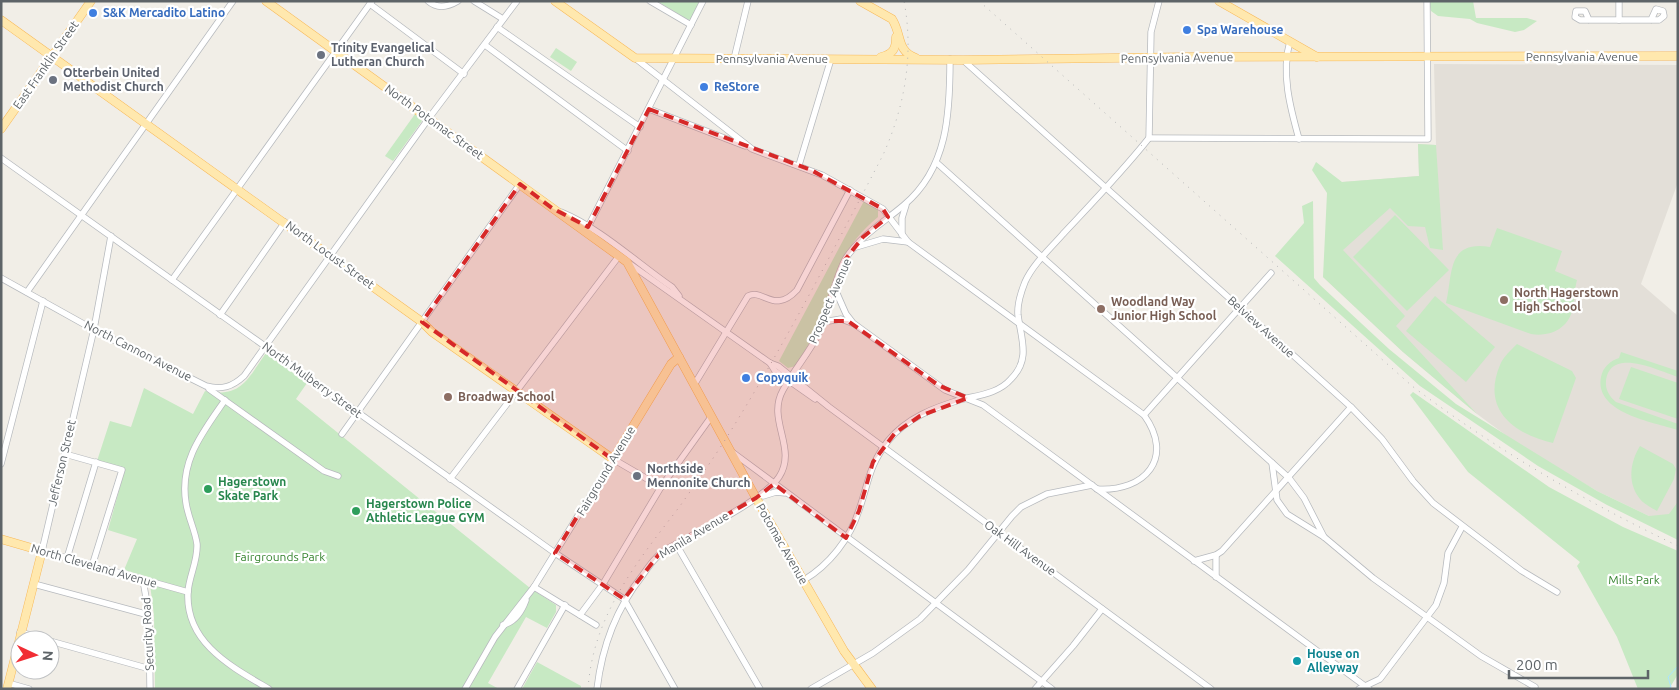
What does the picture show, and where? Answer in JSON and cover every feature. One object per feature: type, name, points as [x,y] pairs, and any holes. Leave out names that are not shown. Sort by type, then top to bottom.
[{"type":"main road","name":"East Franklin Street","points":[[1,129],[91,1]]},
{"type":"main road","name":"North Potomac Street","points":[[266,1],[552,208],[621,254]]},
{"type":"main road","points":[[555,1],[635,58]]},
{"type":"main road","points":[[860,1],[888,16],[896,28],[902,49],[908,55],[920,59]]},
{"type":"main road","points":[[1219,1],[1319,58]]},
{"type":"main road","name":"North Locust Street","points":[[1,20],[285,222],[422,322],[432,332],[613,459]]},
{"type":"main road","points":[[874,59],[888,56],[895,49],[896,28]]},
{"type":"main road","name":"Pennsylvania Avenue","points":[[635,58],[962,60],[1678,56]]},
{"type":"main road","name":"Oak Hill Avenue","points":[[621,254],[627,262]]},
{"type":"main road","name":"Potomac Avenue","points":[[627,262],[756,498],[853,666],[872,689]]},
{"type":"main road","name":"Fairground Avenue","points":[[613,459],[671,364],[679,357]]},
{"type":"main road","name":"North Cleveland Avenue","points":[[1,539],[42,551]]},
{"type":"main road","name":"Jefferson Street","points":[[21,630],[42,551]]},
{"type":"street","points":[[28,292],[233,1]]},
{"type":"street","points":[[428,1],[433,5],[441,6],[458,1]]},
{"type":"street","points":[[474,1],[503,19]]},
{"type":"street","name":"North Cannon Avenue","points":[[1,278],[94,329],[206,386],[225,388],[235,384],[248,370],[329,255],[517,1]]},
{"type":"street","points":[[650,1],[691,25]]},
{"type":"street","points":[[588,227],[703,1]]},
{"type":"street","points":[[734,59],[748,1]]},
{"type":"street","points":[[804,580],[823,566],[846,538],[859,511],[871,467],[895,433],[908,422],[939,407],[1004,386],[1018,371],[1024,355],[1018,314],[1022,293],[1031,271],[1149,138],[1151,32],[1159,1]]},
{"type":"street","points":[[1149,138],[1428,139],[1427,1]]},
{"type":"street","points":[[1619,1],[1619,20]]},
{"type":"street","points":[[172,280],[371,3],[464,74]]},
{"type":"street","points":[[1588,20],[1651,20]]},
{"type":"street","points":[[497,27],[640,127]]},
{"type":"street","points":[[1290,41],[1286,58],[1289,99],[1298,139]]},
{"type":"street","points":[[486,45],[628,151]]},
{"type":"street","points":[[635,58],[752,149]]},
{"type":"street","points":[[799,166],[831,59]]},
{"type":"street","name":"Prospect Avenue","points":[[756,498],[774,484],[785,462],[785,448],[777,422],[776,410],[780,395],[823,322],[841,268],[863,237],[906,203],[925,183],[937,163],[947,120],[950,59]]},
{"type":"street","name":"Belview Avenue","points":[[962,60],[1351,407],[1382,439],[1422,492],[1462,527],[1522,571],[1557,592]]},
{"type":"street","points":[[649,109],[799,166],[850,190],[883,209],[908,242],[1144,415],[1151,425],[1156,439],[1156,455],[1149,471],[1136,484],[1118,490],[1094,487],[1059,490],[1034,499],[1012,516],[968,570],[936,604],[899,635],[853,666],[811,689]]},
{"type":"street","name":"North Mulberry Street","points":[[1,158],[450,479],[624,599]]},
{"type":"street","points":[[937,163],[1289,478],[1304,498],[1324,537]]},
{"type":"street","points":[[342,434],[520,184]]},
{"type":"street","points":[[694,385],[750,294],[774,301],[792,295],[797,290],[850,190]]},
{"type":"street","points":[[902,235],[902,218],[906,203]]},
{"type":"street","name":"North Potomac Street","points":[[552,208],[570,215],[621,254]]},
{"type":"street","points":[[220,315],[285,222]]},
{"type":"street","name":"Jefferson Street","points":[[42,551],[94,329],[111,236]]},
{"type":"street","points":[[854,248],[865,242],[883,239],[908,242]]},
{"type":"street","points":[[450,479],[621,254]]},
{"type":"street","name":"Oak Hill Avenue","points":[[621,254],[672,287],[680,298]]},
{"type":"street","name":"Oak Hill Avenue","points":[[627,262],[669,294],[680,298],[770,364],[778,366],[790,379],[1211,689]]},
{"type":"street","points":[[1144,415],[1271,273]]},
{"type":"street","points":[[835,290],[846,314],[853,323],[938,385],[954,394],[983,405],[1367,688]]},
{"type":"street","points":[[1,464],[43,301]]},
{"type":"street","points":[[823,322],[841,320],[853,323]]},
{"type":"street","points":[[206,386],[324,470],[338,476]]},
{"type":"street","points":[[225,400],[195,445],[186,472],[186,502],[197,546],[188,592],[194,624],[207,647],[233,668],[269,689]]},
{"type":"street","points":[[1194,561],[1216,555],[1289,478],[1351,407]]},
{"type":"street","points":[[580,615],[604,584],[661,487],[711,417]]},
{"type":"street","points":[[728,449],[1052,689]]},
{"type":"street","points":[[65,454],[122,470],[92,566]]},
{"type":"street","name":"North Locust Street","points":[[613,459],[661,487]]},
{"type":"street","name":"Fairground Avenue","points":[[465,689],[503,624],[534,587],[613,459]]},
{"type":"street","points":[[67,558],[96,462]]},
{"type":"street","points":[[1272,462],[1280,506],[1287,514],[1324,537],[1373,578],[1482,656],[1535,687]]},
{"type":"street","points":[[756,498],[776,492],[786,493]]},
{"type":"street","name":"Manila Avenue","points":[[598,689],[606,644],[624,599],[655,558],[756,498]]},
{"type":"street","points":[[1359,689],[1367,688],[1388,670],[1427,617],[1441,593],[1448,553],[1462,527]]},
{"type":"street","points":[[676,544],[760,689]]},
{"type":"street","name":"North Cleveland Avenue","points":[[42,551],[188,592]]},
{"type":"street","points":[[1216,555],[1216,577]]},
{"type":"street","name":"Security Road","points":[[143,580],[149,615],[150,689]]},
{"type":"street","points":[[34,584],[149,615]]},
{"type":"street","points":[[534,587],[596,625]]},
{"type":"street","points":[[624,599],[675,689]]},
{"type":"street","points":[[517,689],[565,606]]},
{"type":"street","points":[[1035,689],[1102,609]]},
{"type":"street","points":[[60,643],[150,669]]},
{"type":"street","points":[[8,686],[29,689]]},
{"type":"highlighted area","points":[[649,109],[811,170],[883,209],[888,217],[863,237],[845,260],[824,321],[848,321],[938,385],[968,398],[920,416],[895,433],[873,462],[859,511],[846,538],[774,484],[756,498],[660,553],[624,599],[555,553],[612,459],[422,322],[520,184],[552,208],[588,227]]},
{"type":"shaded area","name":"North Hagerstown High School","points":[[1434,64],[1678,65],[1678,182],[1641,284],[1678,316],[1678,534],[1649,516],[1597,491],[1522,447],[1477,414],[1403,352],[1323,277],[1342,182],[1419,176],[1418,144],[1436,145]]},
{"type":"green space","points":[[657,1],[700,1],[691,19],[688,20]]},
{"type":"green space","points":[[1473,1],[1476,18],[1527,18],[1537,21],[1524,30],[1515,32],[1477,23],[1470,19],[1438,16],[1431,11],[1429,2]]},
{"type":"green space","points":[[556,48],[577,62],[571,71],[550,57]]},
{"type":"green space","points":[[415,114],[422,121],[393,161],[385,156]]},
{"type":"green space","points":[[1418,144],[1436,145],[1443,250],[1430,248],[1425,227],[1408,226],[1390,208],[1343,250],[1405,316],[1396,326],[1477,414],[1403,352],[1323,277],[1327,193],[1312,170],[1316,162],[1342,182],[1419,176]]},
{"type":"green space","points":[[864,201],[878,210],[878,217],[857,238],[844,258],[816,331],[796,366],[788,368],[779,361]]},
{"type":"green space","points":[[1313,201],[1314,278],[1320,285],[1389,349],[1456,404],[1597,491],[1649,516],[1669,514],[1677,503],[1678,540],[1607,505],[1538,466],[1420,386],[1275,256],[1304,223],[1302,206]]},
{"type":"green space","points":[[1395,215],[1449,270],[1407,311],[1353,257]]},
{"type":"green space","points":[[1497,228],[1562,251],[1555,271],[1577,280],[1570,318],[1556,331],[1537,335],[1531,334],[1446,303],[1451,271],[1459,254],[1466,249],[1476,246],[1490,247]]},
{"type":"green space","points":[[1435,296],[1495,347],[1466,382],[1406,331]]},
{"type":"green space","points":[[1517,344],[1572,371],[1576,378],[1553,443],[1539,439],[1514,426],[1505,418],[1498,407],[1495,395],[1495,381],[1501,362]]},
{"type":"green space","points":[[1621,352],[1678,371],[1678,377],[1648,366],[1626,363],[1616,365],[1609,371],[1606,387],[1608,393],[1616,402],[1678,424],[1678,430],[1628,414],[1607,399],[1601,389],[1602,373],[1607,365],[1619,358]]},
{"type":"green space","name":"Fairgrounds Park","points":[[266,353],[307,383],[296,399],[530,588],[556,605],[556,612],[547,628],[526,617],[488,683],[499,689],[155,689],[154,615],[149,577],[124,570],[137,539],[108,530],[125,469],[97,461],[110,421],[131,427],[144,388],[193,414],[205,391],[227,392],[242,385]]},
{"type":"green space","points":[[1631,367],[1678,383],[1678,419],[1619,399]]},
{"type":"green space","name":"Mills Park","points":[[1413,392],[1549,487],[1623,527],[1678,551],[1678,674],[1669,689],[1638,689],[1617,637],[1577,566],[1580,562],[1468,472],[1410,395]]},
{"type":"green space","points":[[1640,446],[1673,464],[1676,469],[1674,479],[1657,511],[1642,501],[1633,486],[1632,466]]},
{"type":"green space","points":[[537,662],[581,686],[581,689],[522,689]]},
{"type":"waterway","points":[[1668,689],[1671,687],[1668,677],[1678,666]]},
{"type":"railway","points":[[588,689],[598,637],[620,591],[633,569],[722,445],[755,391],[793,325],[883,155],[897,118],[906,80],[908,41],[904,1]]},
{"type":"railway","points":[[979,1],[1412,386],[1475,431],[1541,473],[1608,511],[1678,546]]},
{"type":"place","name":"S&K Mercadito Latino","points":[[93,13]]},
{"type":"place","name":"Spa Warehouse","points":[[1187,30]]},
{"type":"place","name":"Trinity Evangelical Lutheran Church","points":[[321,55]]},
{"type":"place","name":"Otterbein United Methodist Church","points":[[53,80]]},
{"type":"place","name":"ReStore","points":[[704,87]]},
{"type":"place","name":"North Hagerstown High School","points":[[1504,300]]},
{"type":"place","name":"Woodland Way Junior High School","points":[[1101,309]]},
{"type":"place","name":"Copyquik","points":[[746,378]]},
{"type":"place","name":"Broadway School","points":[[448,397]]},
{"type":"place","name":"Northside Mennonite Church","points":[[637,476]]},
{"type":"place","name":"Hagerstown Skate Park","points":[[208,489]]},
{"type":"place","name":"Hagerstown Police Athletic League GYM","points":[[356,511]]},
{"type":"place","name":"House on Alleyway","points":[[1297,661]]}]
